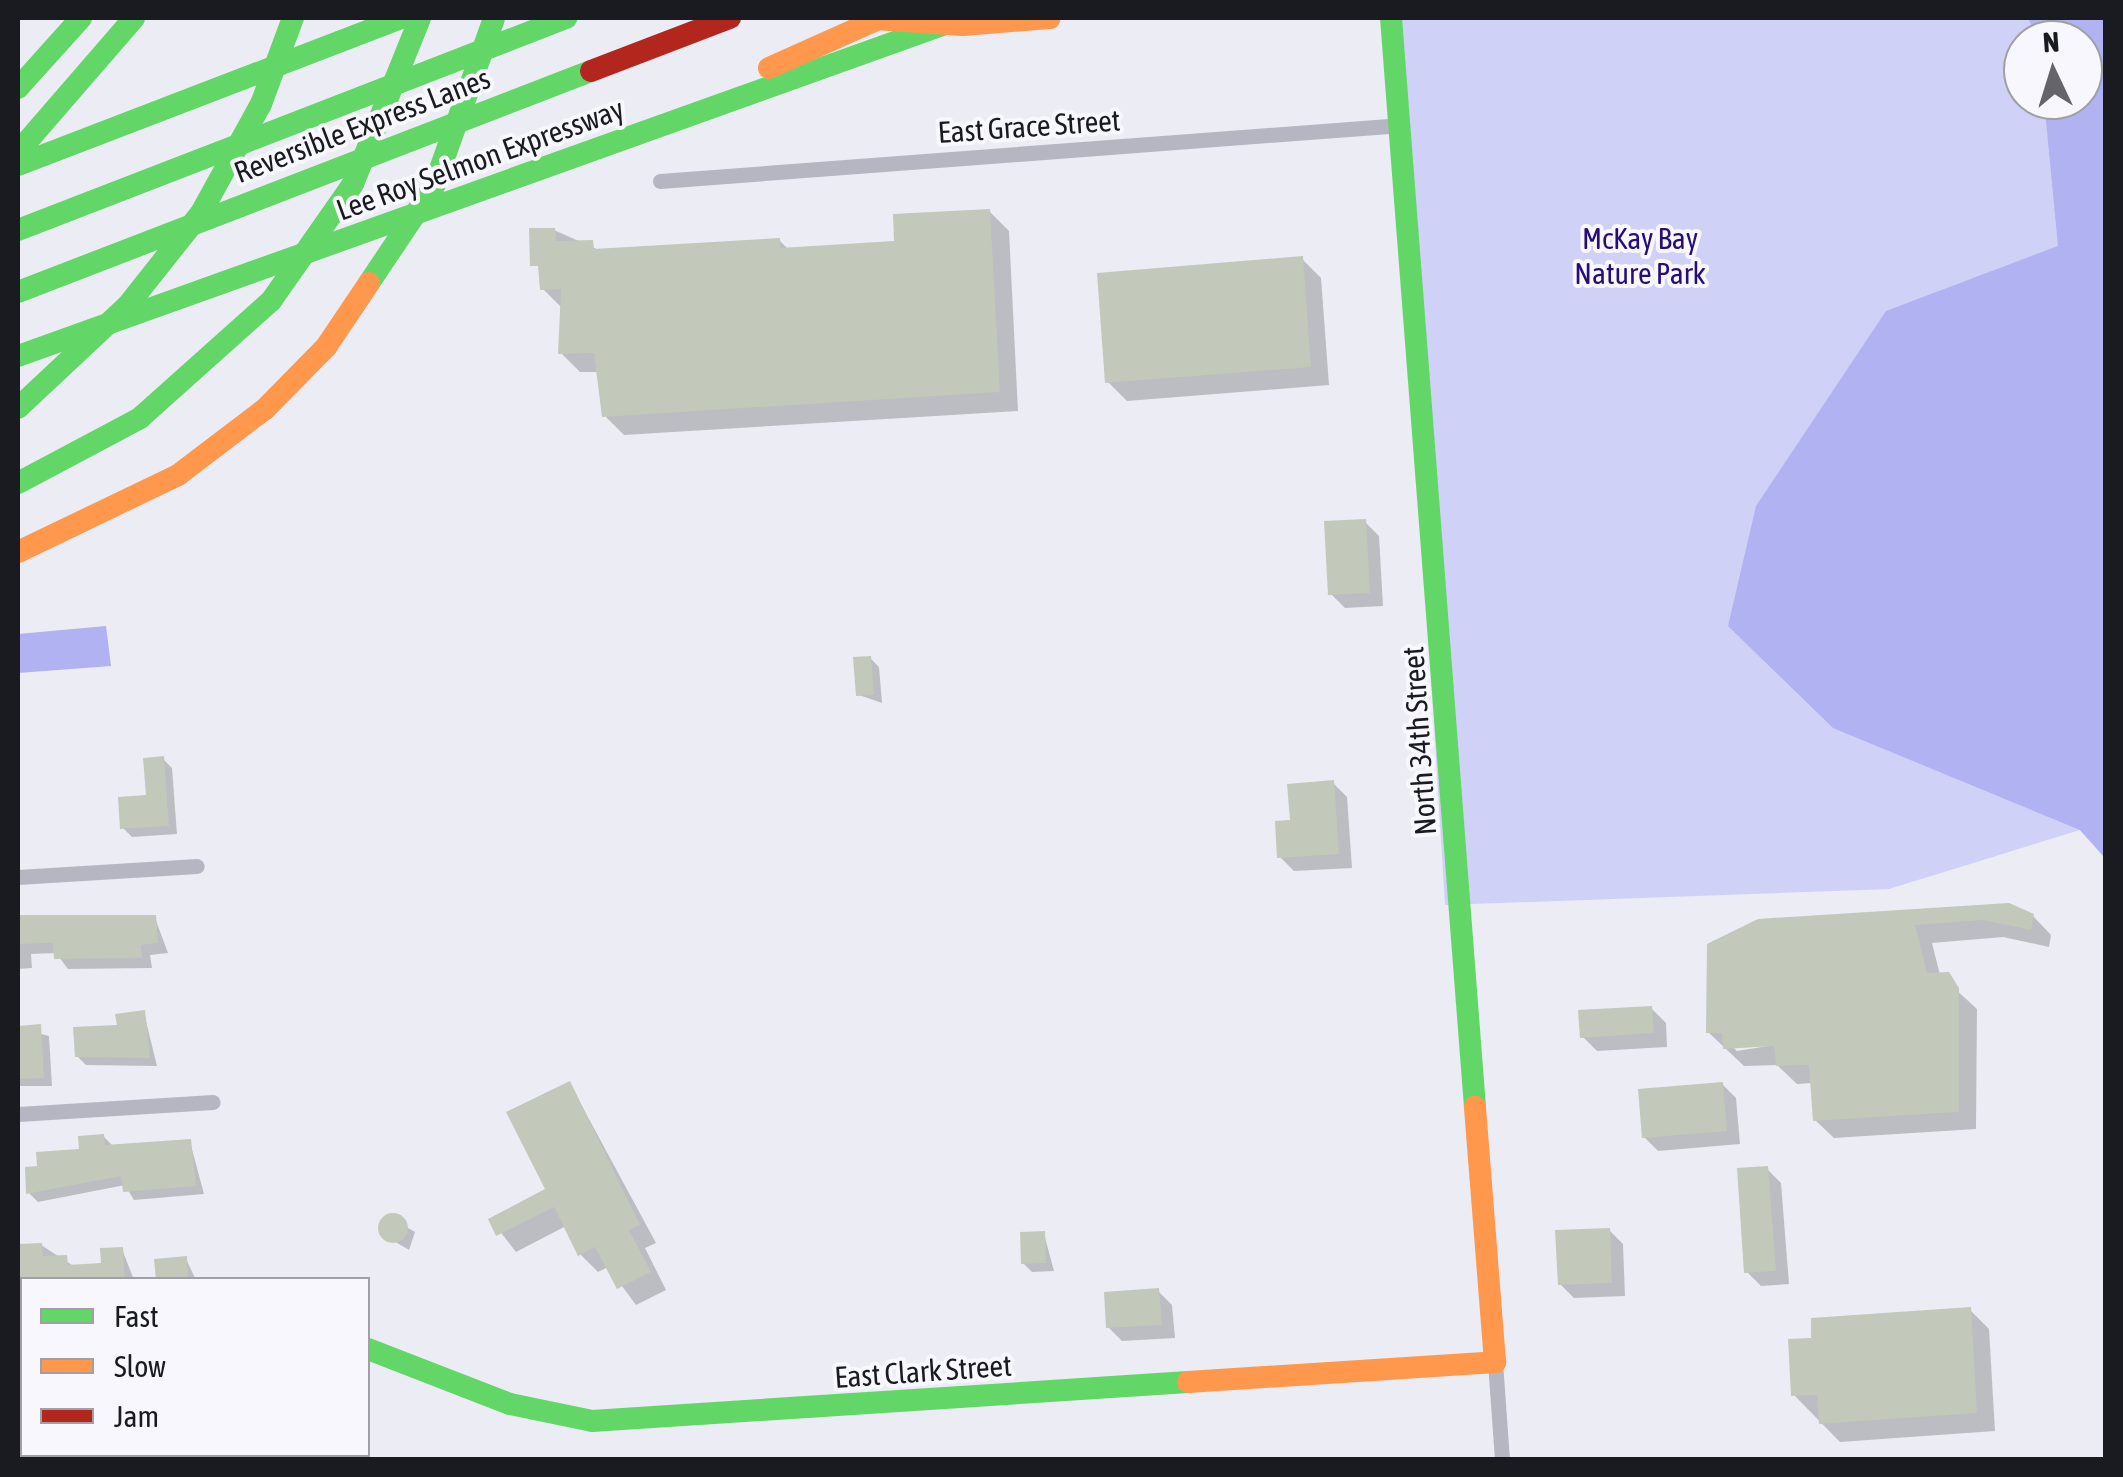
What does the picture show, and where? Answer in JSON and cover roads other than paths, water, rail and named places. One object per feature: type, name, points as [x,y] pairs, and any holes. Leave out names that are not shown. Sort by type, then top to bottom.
[{"type":"main road","points":[[18,88],[82,18]]},
{"type":"main road","points":[[18,152],[102,63],[134,18]]},
{"type":"main road","points":[[18,408],[128,305],[201,213],[261,104],[292,18]]},
{"type":"main road","points":[[18,164],[400,18]]},
{"type":"main road","points":[[18,483],[140,418],[271,301],[353,184],[420,18]]},
{"type":"main road","points":[[18,552],[178,475],[304,371],[417,219],[456,135],[494,18]]},
{"type":"main road","points":[[18,230],[566,18]]},
{"type":"main road","name":"Reversible Express Lanes","points":[[18,292],[730,18]]},
{"type":"main road","points":[[860,18],[963,26],[1050,18]]},
{"type":"main road","points":[[646,130],[882,18]]},
{"type":"main road","name":"Lee Roy Selmon Expressway","points":[[18,356],[962,18]]},
{"type":"main road","name":"North 34th Street","points":[[1392,18],[1495,1362]]},
{"type":"main road","name":"East Clark Street","points":[[370,1350],[510,1404],[592,1420],[1495,1362]]},
{"type":"street","name":"East Grace Street","points":[[660,181],[1402,126]]},
{"type":"street","points":[[18,877],[197,866]]},
{"type":"street","points":[[18,1114],[213,1102]]},
{"type":"street","name":"North 34th Street","points":[[1495,1362],[1502,1460]]},
{"type":"water","points":[[2105,18],[2105,858],[2080,830],[1833,728],[1728,626],[1756,506],[1886,311],[2058,246],[2046,120],[2103,120],[2103,20],[2029,20]]},
{"type":"water","points":[[106,626],[111,666],[18,673],[18,634]]},
{"type":"park label","name":"McKay Bay Nature Park","points":[[1640,255]]}]
